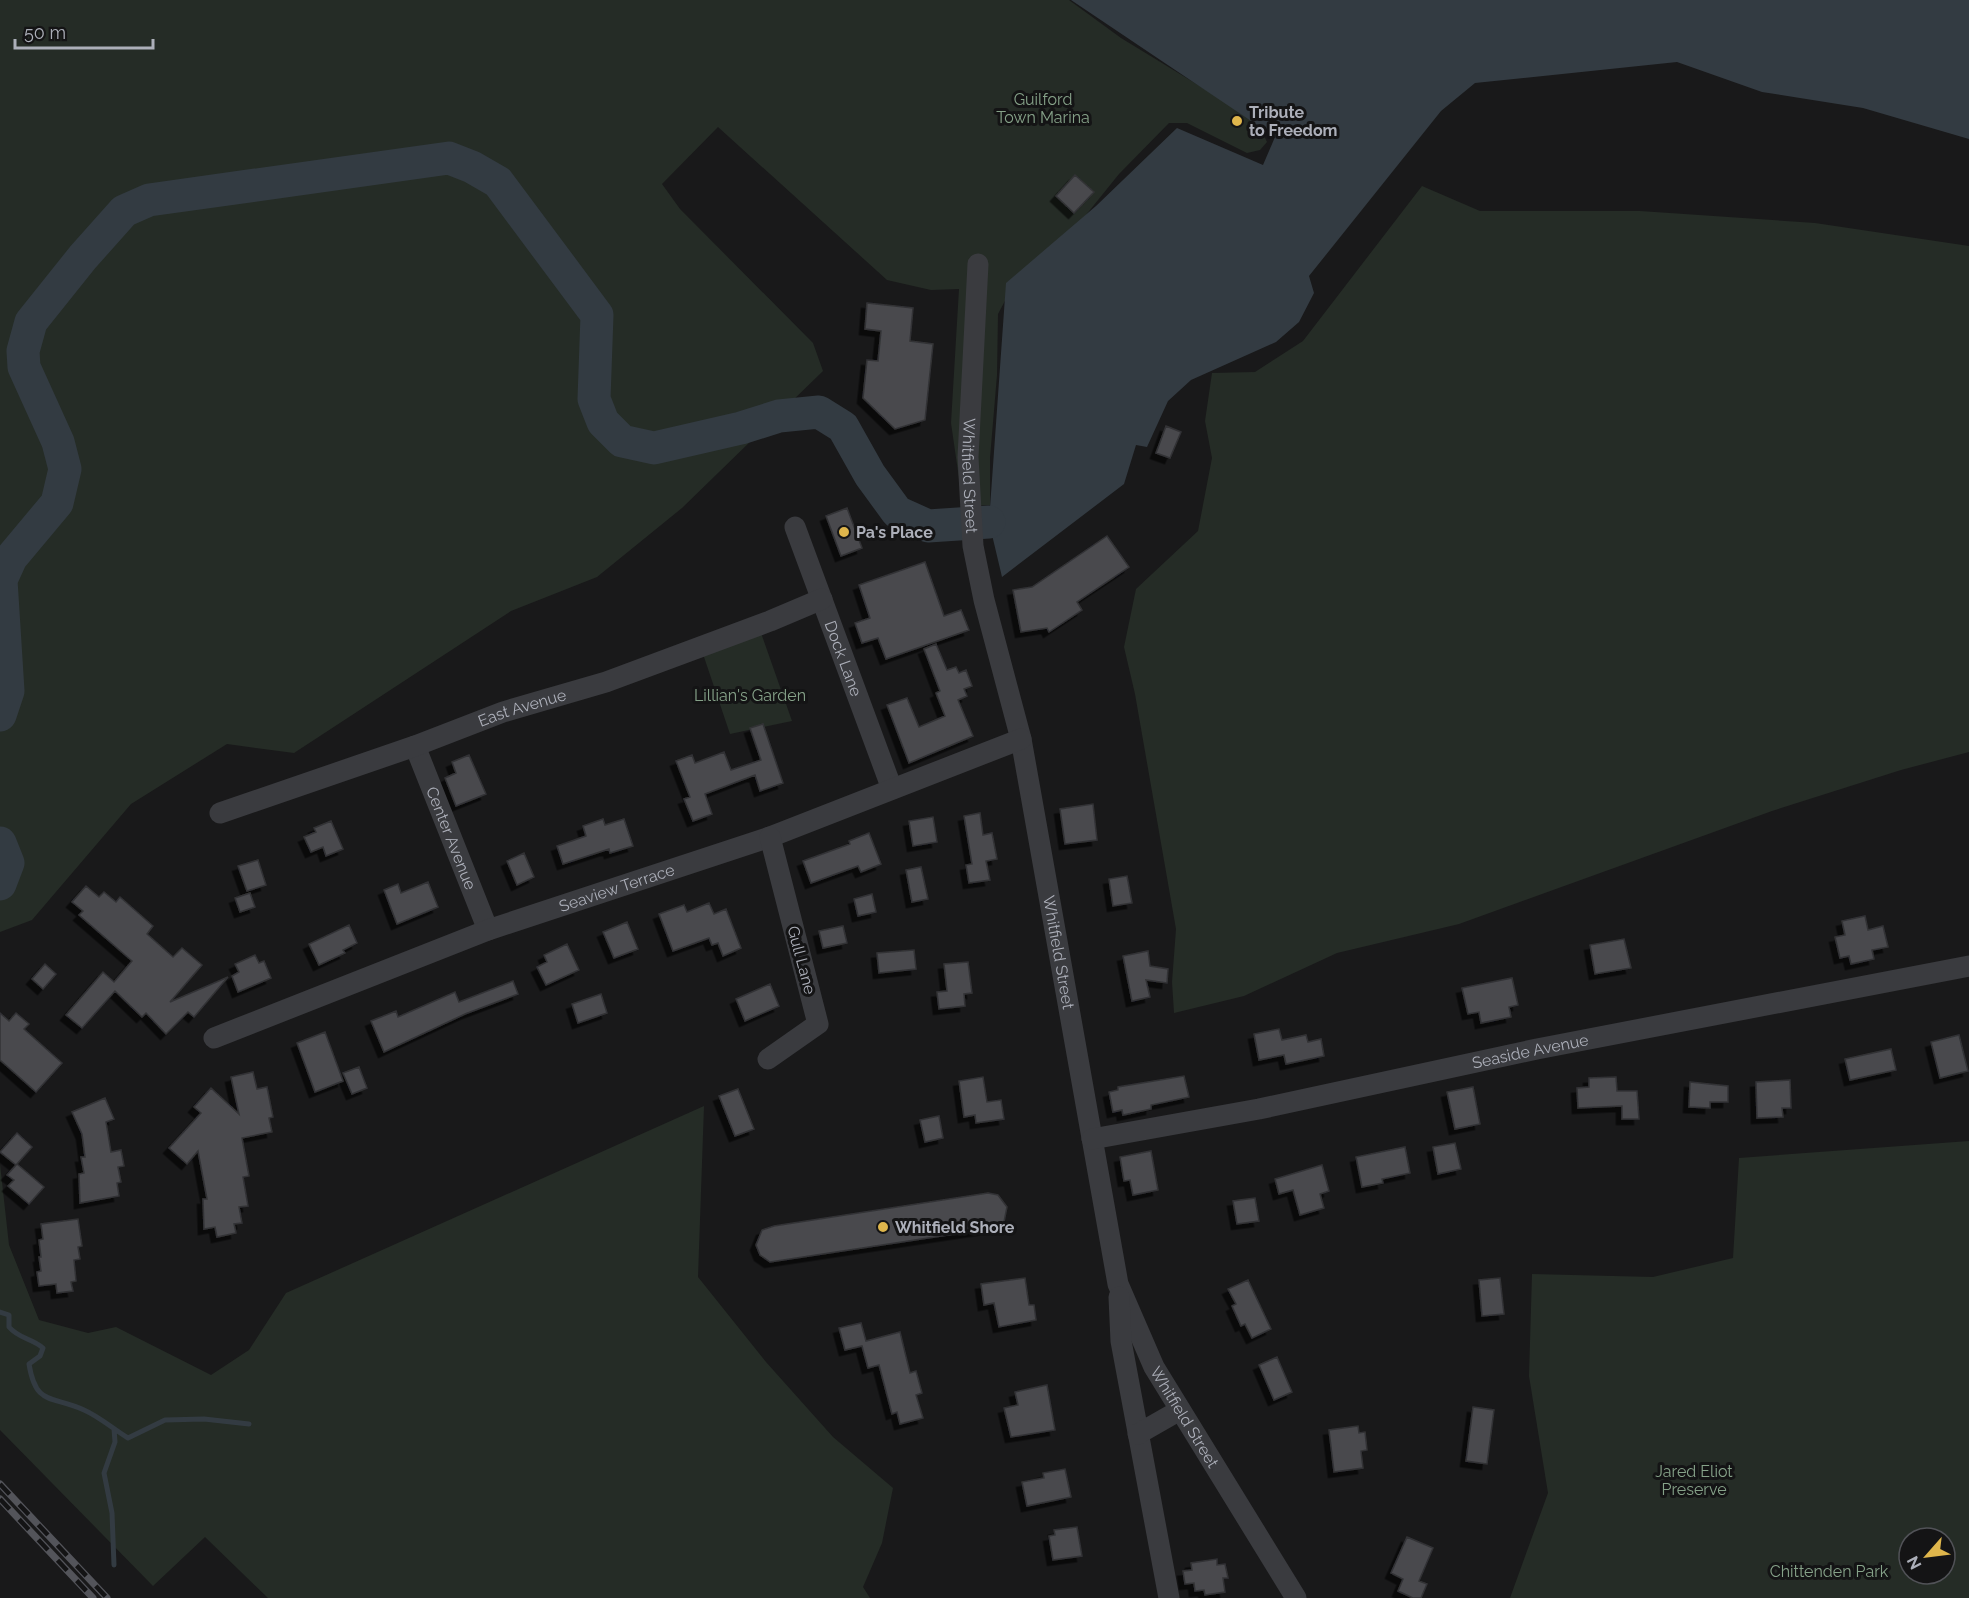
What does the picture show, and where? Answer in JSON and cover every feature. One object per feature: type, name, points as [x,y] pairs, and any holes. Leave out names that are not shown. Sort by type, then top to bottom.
[{"type":"street","name":"Whitfield Street","points":[[978,264],[969,395],[969,505],[973,546],[984,600],[1021,739],[1118,1284],[1154,1368],[1296,1598]]},
{"type":"street","name":"Dock Lane","points":[[795,527],[892,789]]},
{"type":"street","name":"East Avenue","points":[[220,813],[415,746],[503,712],[606,682],[770,621],[822,599]]},
{"type":"street","name":"Seaview Terrace","points":[[214,1038],[488,930],[770,837],[1021,739]]},
{"type":"street","name":"Center Avenue","points":[[415,746],[488,930]]},
{"type":"street","name":"Gull Lane","points":[[768,1059],[818,1024],[770,837]]},
{"type":"street","name":"Seaside Avenue","points":[[1092,1139],[1259,1110],[1469,1063],[1969,966]]},
{"type":"street","points":[[1118,1284],[1121,1341],[1169,1598]]},
{"type":"street","points":[[1138,1434],[1180,1410]]},
{"type":"green space","name":"Guilford Town Marina","points":[[0,0],[1069,0],[1121,38],[1257,121],[1267,142],[1260,150],[1247,153],[1187,123],[1169,123],[1119,174],[1044,267],[1007,297],[998,314],[997,375],[990,458],[990,505],[963,506],[951,423],[959,289],[931,290],[887,280],[718,127],[662,184],[680,209],[813,343],[823,371],[682,508],[597,577],[511,611],[294,753],[227,744],[131,804],[32,920],[0,932]]},
{"type":"green space","points":[[1422,186],[1480,211],[1640,211],[1815,223],[1969,246],[1969,752],[1901,770],[1772,811],[1459,924],[1337,953],[1244,996],[1174,1013],[1172,982],[1176,929],[1135,694],[1124,647],[1136,589],[1198,531],[1212,458],[1205,421],[1212,373],[1255,372],[1303,341]]},
{"type":"green space","name":"Lillian's Garden","points":[[761,633],[792,721],[730,734],[703,654]]},
{"type":"green space","points":[[704,1106],[698,1277],[766,1362],[833,1437],[893,1488],[882,1543],[863,1587],[870,1598],[268,1598],[205,1537],[153,1586],[0,1430],[0,1164],[9,1245],[39,1320],[88,1333],[116,1327],[211,1375],[249,1350],[286,1293]]},
{"type":"green space","points":[[1969,1141],[1969,1598],[1510,1598],[1548,1493],[1529,1376],[1532,1274],[1653,1277],[1733,1258],[1739,1158]]},
{"type":"shaded area","points":[[1071,0],[1969,0],[1969,139],[1863,108],[1762,92],[1677,62],[1475,83],[1441,111],[1309,276],[1314,293],[1299,322],[1276,342],[1191,380],[1168,401],[1147,447],[1136,445],[1124,484],[1002,577],[989,522],[1006,283],[1096,206],[1177,128],[1263,165],[1275,137]]},
{"type":"building","points":[[1075,175],[1094,192],[1074,213],[1056,196]]},
{"type":"building","points":[[867,303],[913,308],[910,341],[933,344],[925,420],[895,429],[863,398],[867,360],[878,361],[881,331],[865,329]]},
{"type":"building","points":[[1166,426],[1181,432],[1170,458],[1156,453]]},
{"type":"building","name":"Pa's Place","points":[[847,508],[862,548],[841,556],[826,516]]},
{"type":"building","points":[[1107,536],[1129,567],[1077,602],[1082,610],[1049,632],[1047,628],[1021,632],[1013,590],[1032,587]]},
{"type":"building","points":[[925,562],[944,616],[961,610],[969,630],[886,659],[878,638],[862,643],[855,623],[870,618],[859,585]]},
{"type":"building","points":[[936,644],[947,670],[956,667],[959,673],[966,670],[972,686],[964,689],[967,696],[958,700],[973,736],[909,763],[887,705],[907,698],[919,727],[945,716],[936,693],[940,691],[924,649]]},
{"type":"building","points":[[763,724],[783,783],[760,791],[755,775],[705,794],[712,814],[693,821],[684,799],[690,797],[676,761],[692,755],[695,763],[724,752],[731,770],[761,760],[750,728]]},
{"type":"building","points":[[469,755],[486,794],[456,806],[445,778],[456,773],[452,762]]},
{"type":"building","points":[[1093,804],[1097,840],[1065,844],[1060,809]]},
{"type":"building","points":[[980,813],[983,835],[992,833],[997,859],[986,861],[990,880],[969,883],[966,865],[972,864],[964,816]]},
{"type":"building","points":[[933,817],[937,842],[913,846],[909,821]]},
{"type":"building","points":[[603,819],[605,825],[624,819],[633,846],[610,853],[609,849],[563,864],[557,846],[586,836],[583,826]]},
{"type":"building","points":[[331,821],[343,849],[326,856],[323,847],[311,852],[304,837],[316,832],[314,828]]},
{"type":"building","points":[[869,833],[881,864],[861,872],[858,866],[811,883],[803,861],[850,844],[849,841]]},
{"type":"building","points":[[524,853],[534,877],[517,885],[507,861]]},
{"type":"building","points":[[258,860],[266,885],[247,891],[238,866]]},
{"type":"building","points":[[921,867],[928,899],[912,902],[906,870]]},
{"type":"building","points":[[1127,876],[1132,903],[1113,906],[1109,879]]},
{"type":"building","points":[[428,882],[438,907],[397,924],[384,890],[398,884],[401,893]]},
{"type":"building","points":[[86,886],[99,897],[104,892],[116,902],[120,897],[153,926],[147,934],[173,957],[182,948],[202,965],[170,1002],[228,977],[194,1017],[188,1012],[166,1034],[146,1013],[142,1017],[115,991],[82,1028],[66,1015],[103,972],[114,982],[132,961],[79,915],[83,911],[72,902]]},
{"type":"building","points":[[250,893],[255,907],[240,912],[235,898]]},
{"type":"building","points":[[872,894],[876,912],[858,916],[854,899]]},
{"type":"building","points":[[709,903],[714,914],[726,909],[741,948],[723,956],[718,943],[712,945],[709,938],[673,951],[659,914],[684,905],[687,912]]},
{"type":"building","points":[[1865,916],[1868,930],[1883,926],[1888,947],[1872,950],[1874,959],[1851,964],[1849,956],[1840,958],[1835,937],[1845,935],[1842,921]]},
{"type":"building","points":[[627,922],[638,949],[614,958],[603,932]]},
{"type":"building","points":[[349,925],[357,943],[343,950],[345,953],[319,965],[309,944]]},
{"type":"building","points":[[843,926],[847,943],[823,948],[819,931]]},
{"type":"building","points":[[1624,939],[1631,968],[1595,974],[1590,945]]},
{"type":"building","points":[[567,944],[579,970],[546,985],[537,967],[547,962],[544,955]]},
{"type":"building","points":[[914,950],[916,969],[879,973],[877,953]]},
{"type":"building","points":[[1148,951],[1150,966],[1168,969],[1167,983],[1146,980],[1150,997],[1132,1001],[1123,956]]},
{"type":"building","points":[[255,955],[259,963],[264,961],[271,978],[238,992],[232,976],[239,972],[235,964]]},
{"type":"building","points":[[968,962],[972,993],[964,994],[965,1006],[939,1009],[937,992],[947,991],[944,964]]},
{"type":"building","points":[[45,964],[56,974],[43,989],[32,979]]},
{"type":"building","points":[[1512,978],[1518,1005],[1509,1007],[1511,1017],[1481,1023],[1479,1012],[1468,1014],[1462,988]]},
{"type":"building","points":[[513,981],[518,994],[465,1014],[384,1052],[371,1021],[396,1011],[398,1017],[455,992],[459,1002]]},
{"type":"building","points":[[770,984],[779,1006],[745,1021],[736,999]]},
{"type":"building","points":[[601,994],[607,1013],[578,1023],[572,1004]]},
{"type":"building","points":[[0,1013],[9,1021],[16,1013],[29,1024],[24,1029],[62,1063],[36,1092],[0,1060]]},
{"type":"building","points":[[1279,1029],[1282,1040],[1306,1035],[1308,1042],[1321,1039],[1324,1056],[1286,1064],[1284,1055],[1259,1060],[1254,1034]]},
{"type":"building","points":[[325,1032],[343,1081],[315,1092],[297,1043]]},
{"type":"building","points":[[1959,1035],[1968,1071],[1940,1078],[1931,1042]]},
{"type":"building","points":[[1891,1049],[1896,1070],[1850,1080],[1845,1059]]},
{"type":"building","points":[[359,1067],[367,1088],[352,1094],[343,1073]]},
{"type":"building","points":[[253,1072],[257,1089],[267,1087],[273,1117],[269,1118],[272,1132],[242,1138],[249,1176],[243,1177],[248,1206],[239,1207],[242,1223],[234,1224],[236,1233],[217,1237],[215,1227],[204,1229],[203,1199],[207,1199],[198,1151],[187,1164],[169,1148],[201,1113],[194,1107],[211,1088],[239,1114],[231,1077]]},
{"type":"building","points":[[1184,1076],[1189,1097],[1151,1105],[1151,1109],[1123,1115],[1122,1110],[1113,1112],[1109,1092],[1118,1090],[1118,1087]]},
{"type":"building","points":[[983,1077],[987,1102],[1001,1100],[1004,1119],[976,1123],[975,1115],[964,1117],[959,1081]]},
{"type":"building","points":[[1616,1077],[1617,1091],[1637,1091],[1639,1119],[1622,1119],[1622,1106],[1578,1108],[1577,1088],[1589,1087],[1589,1078]]},
{"type":"building","points":[[1790,1080],[1791,1108],[1782,1108],[1783,1117],[1757,1118],[1756,1082]]},
{"type":"building","points":[[1690,1082],[1728,1086],[1728,1102],[1710,1102],[1710,1108],[1689,1107]]},
{"type":"building","points":[[1473,1087],[1480,1124],[1455,1129],[1447,1092]]},
{"type":"building","points":[[738,1089],[754,1129],[735,1136],[719,1096]]},
{"type":"building","points":[[105,1098],[114,1119],[106,1122],[111,1152],[121,1150],[124,1166],[118,1167],[121,1182],[117,1183],[119,1196],[80,1203],[79,1174],[84,1173],[81,1157],[85,1157],[82,1134],[72,1112]]},
{"type":"building","points":[[939,1116],[943,1138],[925,1142],[920,1120]]},
{"type":"building","points":[[17,1133],[32,1147],[17,1164],[44,1187],[29,1204],[8,1186],[14,1180],[7,1175],[16,1165],[0,1152]]},
{"type":"building","points":[[1455,1143],[1461,1169],[1438,1174],[1433,1147]]},
{"type":"building","points":[[1405,1147],[1410,1173],[1382,1179],[1383,1183],[1362,1187],[1356,1157]]},
{"type":"building","points":[[1151,1151],[1158,1190],[1133,1195],[1130,1180],[1124,1181],[1120,1157]]},
{"type":"building","points":[[1322,1165],[1329,1191],[1320,1194],[1324,1208],[1300,1215],[1293,1190],[1279,1194],[1275,1179]]},
{"type":"building","name":"Whitfield Shore","points":[[988,1193],[998,1195],[1007,1207],[1004,1222],[994,1228],[770,1262],[760,1255],[756,1245],[762,1230],[774,1226]]},
{"type":"building","points":[[1255,1198],[1259,1221],[1237,1224],[1233,1201]]},
{"type":"building","points":[[78,1219],[82,1246],[78,1247],[80,1259],[74,1260],[76,1281],[71,1282],[73,1291],[57,1293],[56,1284],[39,1286],[37,1272],[41,1271],[39,1257],[41,1257],[39,1240],[43,1239],[41,1224]]},
{"type":"building","points":[[1025,1278],[1029,1305],[1034,1305],[1036,1320],[999,1327],[994,1303],[984,1305],[981,1284]]},
{"type":"building","points":[[1500,1278],[1504,1314],[1482,1316],[1479,1280]]},
{"type":"building","points":[[1248,1280],[1271,1329],[1252,1338],[1245,1324],[1241,1326],[1232,1306],[1236,1304],[1228,1289]]},
{"type":"building","points":[[861,1323],[866,1341],[900,1332],[910,1373],[916,1371],[922,1393],[916,1395],[923,1418],[900,1424],[897,1412],[892,1414],[879,1365],[868,1368],[862,1346],[845,1350],[839,1328]]},
{"type":"building","points":[[1277,1357],[1292,1392],[1274,1400],[1259,1365]]},
{"type":"building","points":[[1047,1385],[1055,1430],[1011,1437],[1004,1408],[1018,1405],[1015,1392]]},
{"type":"building","points":[[1473,1407],[1494,1410],[1487,1464],[1466,1461]]},
{"type":"building","points":[[1358,1426],[1359,1433],[1365,1432],[1367,1450],[1361,1451],[1363,1468],[1334,1472],[1329,1430]]},
{"type":"building","points":[[1065,1469],[1071,1497],[1027,1506],[1022,1482],[1044,1478],[1043,1473]]},
{"type":"building","points":[[1077,1527],[1082,1556],[1053,1560],[1049,1536],[1055,1535],[1054,1530]]},
{"type":"building","points":[[1407,1537],[1433,1548],[1419,1581],[1427,1584],[1421,1598],[1413,1598],[1398,1591],[1403,1579],[1391,1573]]},
{"type":"building","points":[[1217,1559],[1217,1565],[1225,1564],[1228,1578],[1223,1578],[1225,1592],[1205,1595],[1204,1590],[1195,1591],[1194,1583],[1185,1584],[1183,1571],[1192,1570],[1191,1563]]},
{"type":"waterway","points":[[0,715],[8,691],[1,580],[11,558],[57,503],[65,469],[58,442],[24,367],[23,351],[31,322],[83,257],[124,211],[149,200],[449,158],[472,167],[498,182],[597,315],[594,399],[603,422],[622,441],[654,448],[741,428],[779,416],[819,412],[843,427],[870,475],[897,512],[928,526],[989,522]]},
{"type":"waterway","points":[[0,843],[8,863],[0,884]]},
{"type":"waterway","points":[[0,1312],[9,1315],[9,1327],[13,1331],[43,1348],[40,1356],[29,1364],[32,1378],[41,1393],[47,1398],[73,1405],[90,1413],[128,1438],[165,1420],[204,1419],[249,1424]]},
{"type":"waterway","points":[[114,1429],[115,1442],[104,1473],[112,1513],[114,1565]]},
{"type":"railway","points":[[0,1484],[107,1598]]},
{"type":"railway","points":[[0,1499],[93,1598]]},
{"type":"place","name":"Tribute to Freedom","points":[[1237,121]]},
{"type":"place","name":"Pa's Place","points":[[844,532]]},
{"type":"place","name":"Whitfield Shore","points":[[883,1227]]},
{"type":"park label","name":"Jared Eliot Preserve","points":[[1694,1480]]},
{"type":"park label","name":"Chittenden Park","points":[[1829,1571]]}]
